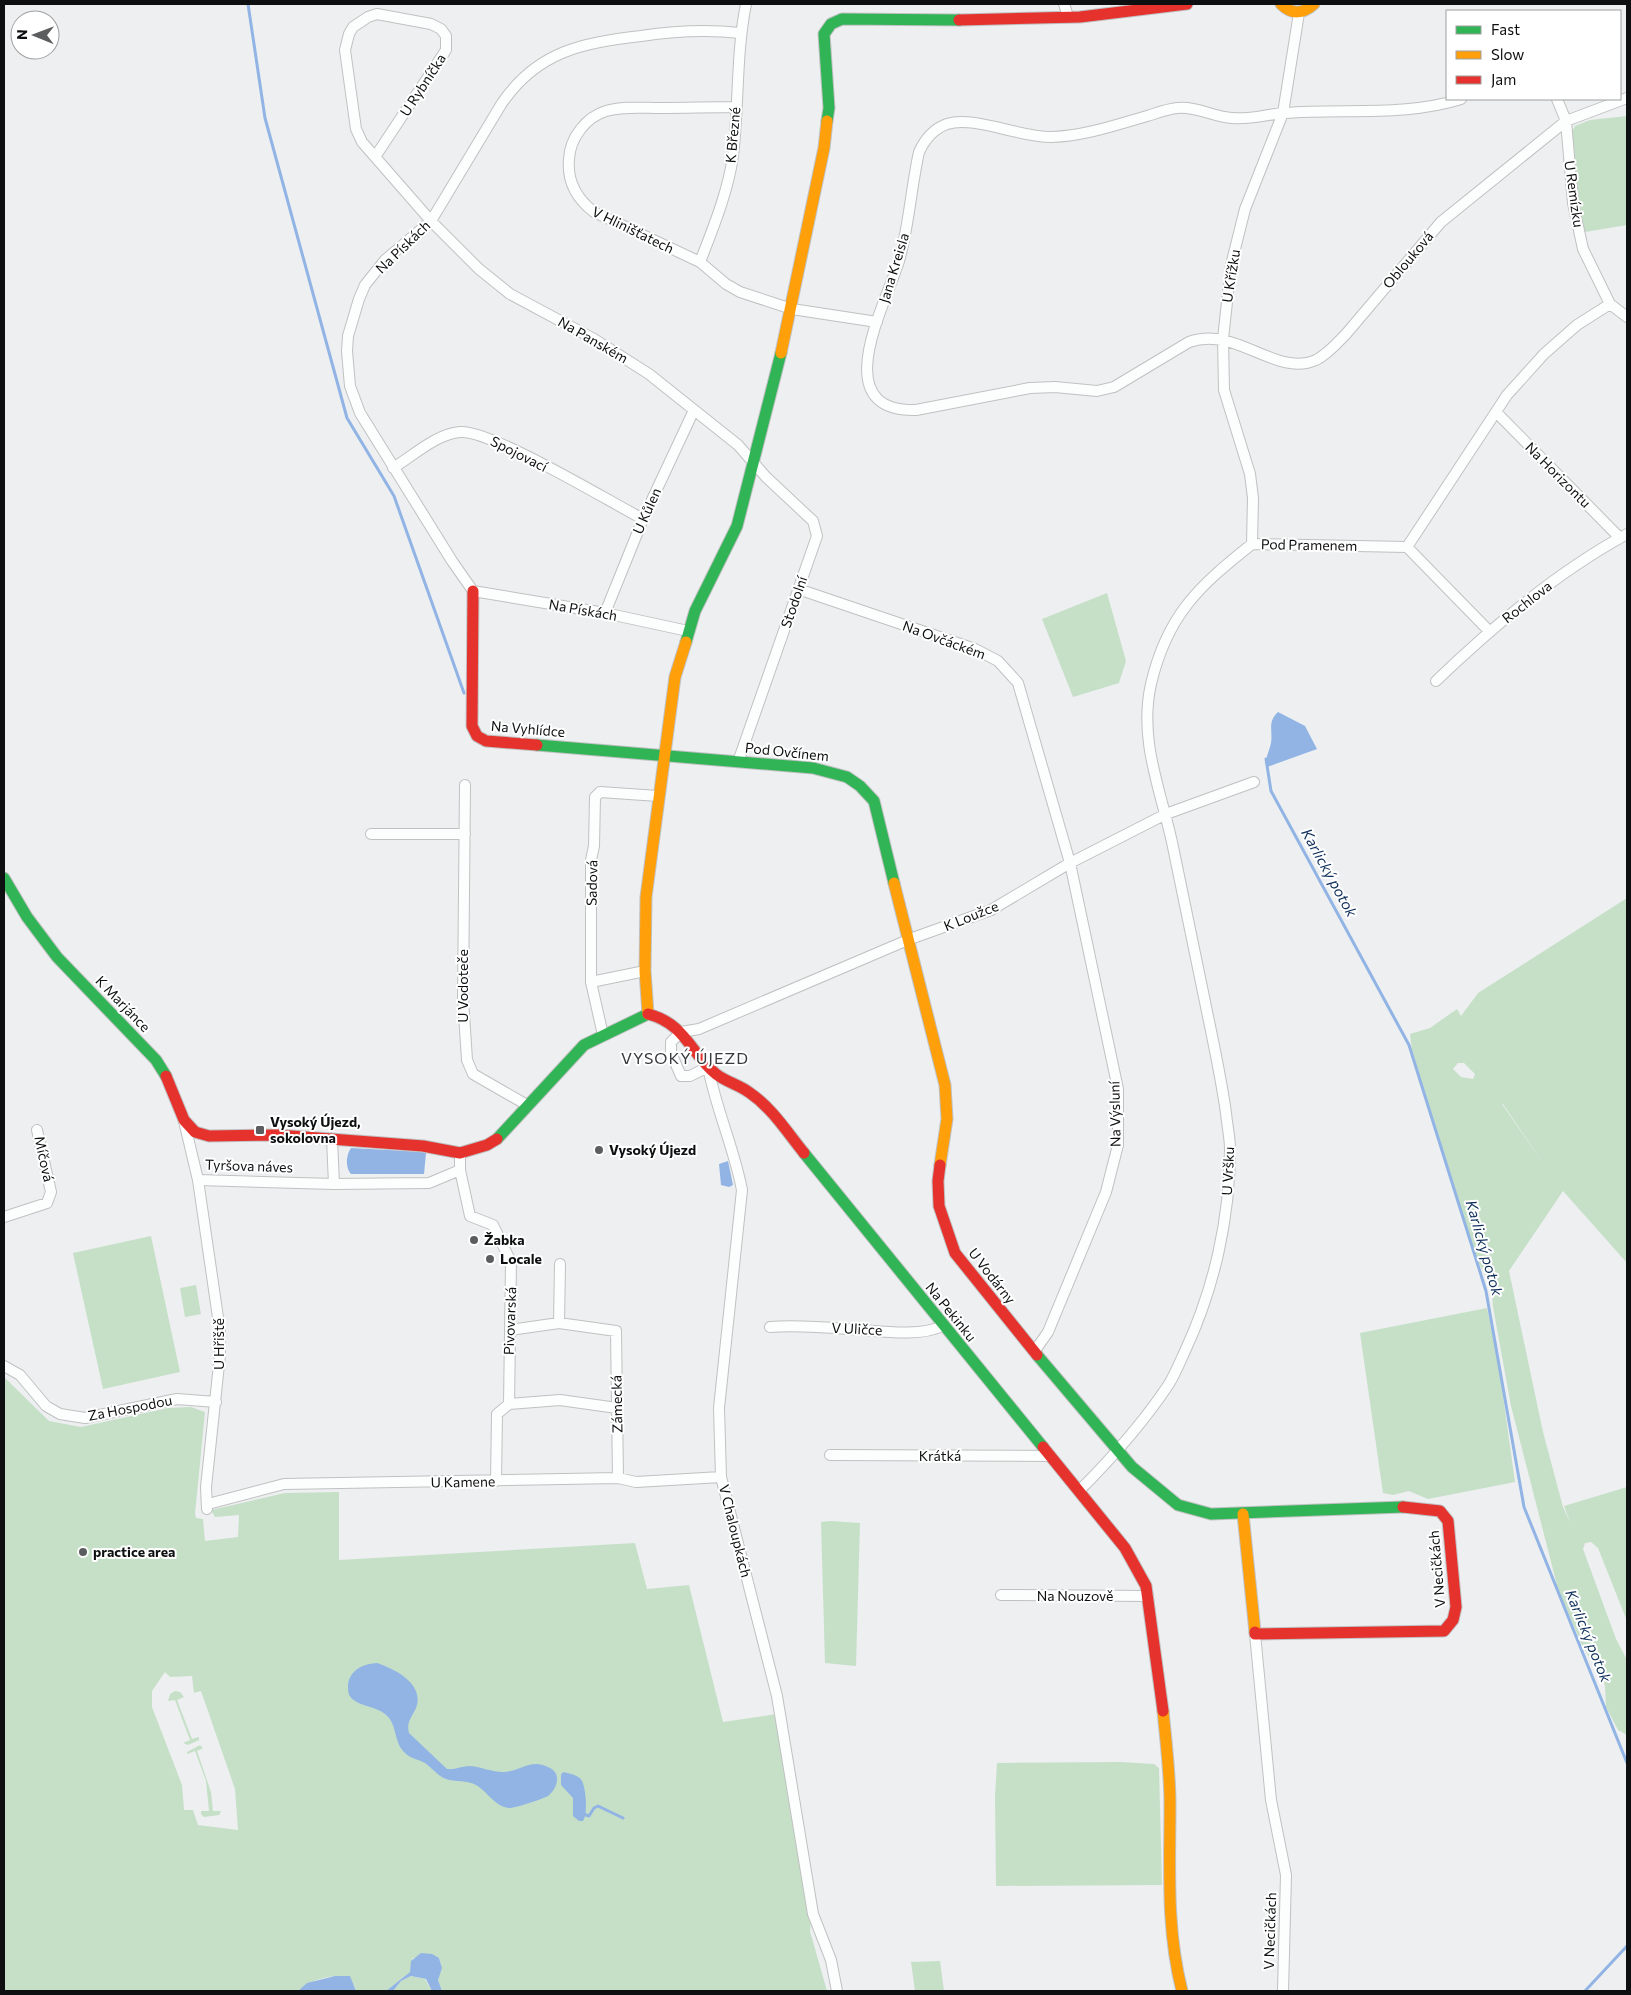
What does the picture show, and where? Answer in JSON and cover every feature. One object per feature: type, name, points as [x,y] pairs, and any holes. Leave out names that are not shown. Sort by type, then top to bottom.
[{"type":"street","name":"K Březné","points":[[700,262],[729,177],[736,107],[740,32],[746,4]]},
{"type":"street","points":[[1064,4],[1068,16]]},
{"type":"street","points":[[648,1014],[646,897],[675,677],[695,611],[724,556],[737,526],[792,309],[824,148],[829,108],[828,74],[823,45],[824,34],[831,24],[842,19],[957,20],[1068,16],[1080,18],[1187,4]]},
{"type":"street","points":[[1281,4],[1289,11],[1299,13],[1314,4]]},
{"type":"street","name":"U Křížku","points":[[1252,544],[1253,498],[1251,482],[1224,390],[1222,339],[1231,265],[1244,210],[1283,112],[1299,13]]},
{"type":"street","name":"U Rybníčka","points":[[375,157],[446,50],[446,36],[441,29],[431,24],[377,14],[359,21],[349,34],[345,50],[356,129],[362,142],[375,157],[431,221]]},
{"type":"street","name":"Na Pískách","points":[[688,631],[606,613],[473,591],[393,468],[354,401],[347,368],[348,336],[359,300],[375,272],[399,246],[431,221],[512,88],[536,66],[551,57],[578,46],[615,39],[686,30],[740,32]]},
{"type":"street","points":[[1556,100],[1566,121],[1627,98]]},
{"type":"street","points":[[1283,112],[1416,108],[1456,100]]},
{"type":"street","name":"V Hlinišťatech","points":[[736,107],[615,109],[604,111],[586,124],[572,144],[569,174],[572,187],[585,205],[594,212],[700,262],[726,284],[792,309],[877,322]]},
{"type":"street","name":"Jana Kreisla","points":[[1222,339],[1202,337],[1189,342],[1114,386],[1098,391],[1055,387],[1030,388],[916,410],[898,410],[879,401],[869,387],[866,372],[867,359],[877,322],[901,254],[918,152],[932,132],[948,124],[962,122],[1035,137],[1051,137],[1088,132],[1177,108],[1204,111],[1230,118],[1257,118],[1283,112]]},
{"type":"street","name":"U Remízku","points":[[1566,121],[1573,203],[1583,249],[1610,304],[1627,317]]},
{"type":"street","name":"Oblouková","points":[[1222,339],[1282,362],[1298,363],[1316,360],[1331,350],[1346,334],[1441,222],[1566,121]]},
{"type":"street","name":"Na Panském","points":[[431,221],[479,269],[510,294],[594,339],[649,374],[738,444],[753,463]]},
{"type":"street","points":[[1490,632],[1406,547],[1507,395],[1544,354],[1577,326],[1610,304]]},
{"type":"street","name":"U Kůlen","points":[[606,613],[643,519],[694,410]]},
{"type":"street","name":"Na Horizontu","points":[[1496,412],[1624,536]]},
{"type":"street","name":"Spojovací","points":[[393,468],[445,436],[460,432],[472,433],[493,440],[643,519]]},
{"type":"street","name":"Stodolní","points":[[738,762],[818,536],[817,528],[813,521],[753,463]]},
{"type":"street","name":"Rochlova","points":[[1436,681],[1490,632],[1580,562],[1624,536]]},
{"type":"street","name":"Pod Pramenem","points":[[1166,814],[1152,767],[1148,744],[1147,715],[1151,686],[1159,658],[1174,624],[1197,591],[1252,544],[1406,547]]},
{"type":"street","name":"Na Ovčáckém","points":[[798,589],[975,648],[998,661],[1018,683],[1070,863]]},
{"type":"street","name":"Na Vyhlídce","points":[[473,591],[472,726],[477,736],[486,741],[664,755]]},
{"type":"street","name":"Pod Ovčínem","points":[[664,755],[812,768],[846,774],[861,784],[874,801],[910,939]]},
{"type":"street","name":"K Loužce","points":[[681,1032],[699,1029],[910,939],[991,910],[1070,863],[1166,814],[1254,782]]},
{"type":"street","name":"U Vodoteče","points":[[466,784],[462,999],[467,1060],[473,1074],[527,1105]]},
{"type":"street","name":"Sadová","points":[[603,1034],[591,982],[592,860],[595,796],[600,792],[658,796]]},
{"type":"street","name":"U Vršku","points":[[1079,1491],[1119,1451],[1170,1382],[1195,1330],[1215,1269],[1224,1220],[1230,1148],[1220,1073],[1166,814]]},
{"type":"street","points":[[371,834],[465,834]]},
{"type":"street","name":"Na Výsluní","points":[[1034,1352],[1048,1332],[1106,1192],[1118,1145],[1118,1089],[1070,863]]},
{"type":"street","name":"K Marjánce","points":[[4,878],[27,917],[57,957],[156,1060],[170,1083],[184,1120]]},
{"type":"street","name":"U Vodárny","points":[[910,939],[945,1085],[947,1119],[938,1181],[939,1206],[955,1253],[1034,1352],[1132,1467],[1178,1504],[1211,1514],[1243,1514]]},
{"type":"street","points":[[591,982],[646,971]]},
{"type":"street","name":"Tyršova náves","points":[[184,1120],[195,1132],[209,1136],[278,1135],[423,1146],[460,1153],[487,1145],[498,1138],[574,1053],[603,1034],[648,1014]]},
{"type":"street","name":"Na Pekinku","points":[[648,1014],[659,1017],[681,1032],[708,1067],[716,1074],[750,1092],[766,1106],[942,1326],[1125,1548],[1146,1586],[1162,1693],[1170,1801],[1169,1891],[1173,1956],[1182,1991]]},
{"type":"street","points":[[681,1032],[672,1042],[671,1052],[681,1076],[690,1076],[708,1067]]},
{"type":"street","name":"V Chaloupkách","points":[[708,1067],[713,1096],[742,1190],[719,1408],[721,1477],[777,1696],[813,1914],[831,1960],[837,1991]]},
{"type":"street","name":"Tyršova náves","points":[[184,1120],[198,1180],[334,1184],[429,1183],[460,1170]]},
{"type":"street","name":"Míčová","points":[[4,1217],[47,1203],[51,1192],[37,1130]]},
{"type":"street","points":[[332,1139],[334,1184]]},
{"type":"street","points":[[460,1153],[460,1170]]},
{"type":"street","name":"Pivovarská","points":[[460,1170],[470,1216],[493,1225],[511,1262],[509,1404]]},
{"type":"street","name":"U Hřiště","points":[[198,1180],[220,1323],[220,1355],[216,1402],[206,1487],[208,1507]]},
{"type":"street","points":[[510,1330],[559,1323],[560,1264]]},
{"type":"street","name":"Zámecká","points":[[559,1323],[616,1331],[618,1478]]},
{"type":"street","name":"V Uličce","points":[[770,1327],[799,1326],[898,1332],[932,1331],[942,1326]]},
{"type":"street","name":"Za Hospodou","points":[[4,1366],[20,1375],[46,1406],[60,1414],[85,1418],[177,1399],[216,1402]]},
{"type":"street","points":[[496,1481],[497,1414],[509,1404],[560,1400],[617,1408]]},
{"type":"street","name":"Krátká","points":[[830,1455],[1050,1456]]},
{"type":"street","name":"U Kamene","points":[[208,1507],[284,1484],[618,1478],[636,1482],[721,1477]]},
{"type":"street","name":"V Necičkách","points":[[1255,1634],[1444,1631],[1451,1625],[1456,1607],[1448,1521],[1440,1511],[1413,1507],[1243,1514],[1271,1800],[1286,1875],[1283,1991]]},
{"type":"street","name":"Na Nouzově","points":[[1001,1595],[1148,1596]]},
{"type":"green space","points":[[1627,116],[1627,225],[1585,232],[1579,230],[1569,138],[1575,126],[1590,120]]},
{"type":"green space","points":[[1107,593],[1126,661],[1119,683],[1073,697],[1042,619]]},
{"type":"green space","points":[[1627,898],[1627,1263],[1563,1191],[1509,1271],[1543,1432],[1563,1507],[1570,1522],[1564,1506],[1627,1487],[1627,1621],[1598,1548],[1591,1542],[1585,1543],[1583,1549],[1616,1639],[1627,1660],[1627,1735],[1618,1730],[1606,1707],[1605,1685],[1582,1645],[1558,1589],[1511,1406],[1493,1307],[1491,1284],[1478,1262],[1412,1050],[1410,1034],[1430,1028],[1457,1009],[1461,1016],[1478,993]],"holes":[[[1458,1063],[1464,1063],[1475,1074],[1473,1079],[1461,1077],[1453,1069]],[[1502,1104],[1503,1104],[1543,1163]]]},
{"type":"green space","points":[[151,1236],[180,1372],[103,1389],[73,1253]]},
{"type":"green space","points":[[196,1285],[201,1314],[185,1317],[180,1288]]},
{"type":"green space","points":[[1487,1308],[1498,1360],[1515,1482],[1428,1499],[1409,1491],[1393,1495],[1383,1493],[1360,1333]]},
{"type":"green space","points":[[4,1377],[49,1421],[81,1427],[168,1408],[191,1407],[205,1412],[195,1514],[196,1518],[203,1519],[205,1541],[238,1537],[239,1515],[215,1517],[211,1510],[285,1493],[339,1492],[339,1560],[635,1543],[647,1589],[689,1585],[723,1722],[777,1714],[811,1921],[810,1931],[827,1991],[442,1991],[438,1981],[441,1964],[439,1958],[413,1958],[410,1972],[386,1991],[356,1991],[352,1983],[346,1979],[330,1977],[312,1982],[298,1991],[4,1991]],"holes":[[[165,1672],[170,1677],[192,1676],[194,1693],[201,1691],[235,1789],[238,1830],[198,1825],[193,1810],[184,1810],[182,1785],[152,1707],[152,1691]]]},
{"type":"green space","points":[[821,1522],[860,1523],[856,1666],[825,1663]]},
{"type":"green space","points":[[175,1691],[180,1692],[184,1697],[177,1700],[192,1739],[199,1737],[199,1740],[188,1745],[183,1743],[190,1740],[175,1700],[168,1701],[170,1694]]},
{"type":"green space","points":[[200,1745],[203,1748],[197,1751],[211,1792],[213,1811],[221,1811],[219,1815],[204,1817],[201,1814],[201,1811],[209,1811],[206,1781],[195,1751],[187,1754],[187,1752]]},
{"type":"green space","points":[[1120,1762],[1154,1764],[1159,1768],[1162,1885],[996,1886],[995,1796],[997,1763]]},
{"type":"green space","points":[[940,1961],[944,1991],[915,1991],[911,1962]]},
{"type":"green space","points":[[411,1976],[425,1979],[432,1991],[393,1991],[401,1981]]},
{"type":"water","points":[[1278,712],[1305,726],[1317,749],[1267,767],[1267,757],[1271,743],[1271,723]]},
{"type":"water","points":[[351,1148],[424,1152],[426,1153],[424,1174],[351,1174],[347,1161]]},
{"type":"water","points":[[728,1161],[733,1185],[729,1187],[721,1185],[719,1164]]},
{"type":"water","points":[[377,1663],[400,1674],[412,1685],[418,1699],[409,1723],[409,1733],[447,1769],[470,1766],[503,1772],[531,1764],[543,1765],[550,1768],[556,1774],[557,1782],[554,1790],[546,1797],[512,1808],[504,1807],[476,1785],[469,1782],[446,1779],[425,1763],[407,1755],[401,1749],[389,1718],[381,1711],[356,1702],[349,1695],[349,1682],[354,1672],[358,1668]]},
{"type":"water","points":[[564,1772],[579,1777],[582,1781],[586,1808],[583,1821],[579,1821],[573,1816],[573,1798],[561,1785],[561,1774]]},
{"type":"water","points":[[421,1953],[432,1954],[439,1958],[442,1968],[438,1980],[442,1991],[432,1991],[426,1979],[411,1976],[401,1981],[393,1991],[386,1991],[410,1972],[411,1961]]},
{"type":"water","points":[[335,1976],[350,1976],[356,1991],[298,1991],[307,1983]]},
{"type":"waterway","points":[[248,4],[265,118],[347,418],[394,496],[464,693]]},
{"type":"waterway","name":"Karlický potok","points":[[1266,759],[1271,791],[1409,1045],[1486,1291],[1524,1507],[1627,1763]]},
{"type":"waterway","points":[[583,1814],[589,1816],[594,1808],[598,1806],[623,1818]]},
{"type":"waterway","points":[[1585,1991],[1627,1946]]},
{"type":"traffic: fast","points":[[827,121],[829,108],[824,34],[831,24],[842,19],[959,20]]},
{"type":"traffic: fast","points":[[686,642],[695,611],[737,526],[781,353]]},
{"type":"traffic: fast","points":[[537,745],[813,768],[847,777],[860,786],[874,801],[894,883]]},
{"type":"traffic: fast","points":[[4,878],[27,917],[57,957],[156,1060],[166,1076]]},
{"type":"traffic: fast","points":[[497,1139],[584,1045],[648,1014]]},
{"type":"traffic: fast","points":[[804,1153],[1043,1447]]},
{"type":"traffic: fast","points":[[1037,1355],[1132,1467],[1178,1505],[1211,1514],[1403,1507]]},
{"type":"traffic: slow","points":[[1281,4],[1289,10],[1298,12],[1306,10],[1314,4]]},
{"type":"traffic: slow","points":[[781,353],[824,148],[827,121]]},
{"type":"traffic: slow","points":[[648,1014],[645,971],[646,897],[675,677],[686,642]]},
{"type":"traffic: slow","points":[[894,883],[945,1085],[947,1119],[940,1165]]},
{"type":"traffic: slow","points":[[1243,1514],[1255,1632]]},
{"type":"traffic: slow","points":[[1163,1711],[1170,1792],[1171,1921],[1173,1944],[1182,1991]]},
{"type":"traffic: jam","points":[[959,20],[1080,17],[1187,4]]},
{"type":"traffic: jam","points":[[473,591],[472,726],[477,736],[486,741],[537,745]]},
{"type":"traffic: jam","points":[[648,1014],[661,1019],[679,1032],[716,1074],[746,1090],[758,1099],[779,1121],[804,1153]]},
{"type":"traffic: jam","points":[[166,1076],[184,1120],[195,1132],[209,1136],[278,1135],[423,1146],[460,1153],[487,1145],[497,1139]]},
{"type":"traffic: jam","points":[[940,1165],[938,1181],[939,1206],[955,1253],[1037,1355]]},
{"type":"traffic: jam","points":[[1043,1447],[1125,1548],[1146,1586],[1163,1711]]},
{"type":"traffic: jam","points":[[1255,1632],[1255,1634],[1444,1631],[1453,1620],[1456,1607],[1448,1521],[1440,1511],[1403,1507]]},
{"type":"place","name":"Vysoký Újezd, sokolovna","points":[[260,1130]]},
{"type":"place","name":"Vysoký Újezd","points":[[599,1150]]},
{"type":"place","name":"Žabka","points":[[474,1240]]},
{"type":"place","name":"Locale","points":[[490,1259]]},
{"type":"place","name":"practice area","points":[[83,1552]]},
{"type":"district","name":"VYSOKÝ ÚJEZD","points":[[685,1058]]}]
